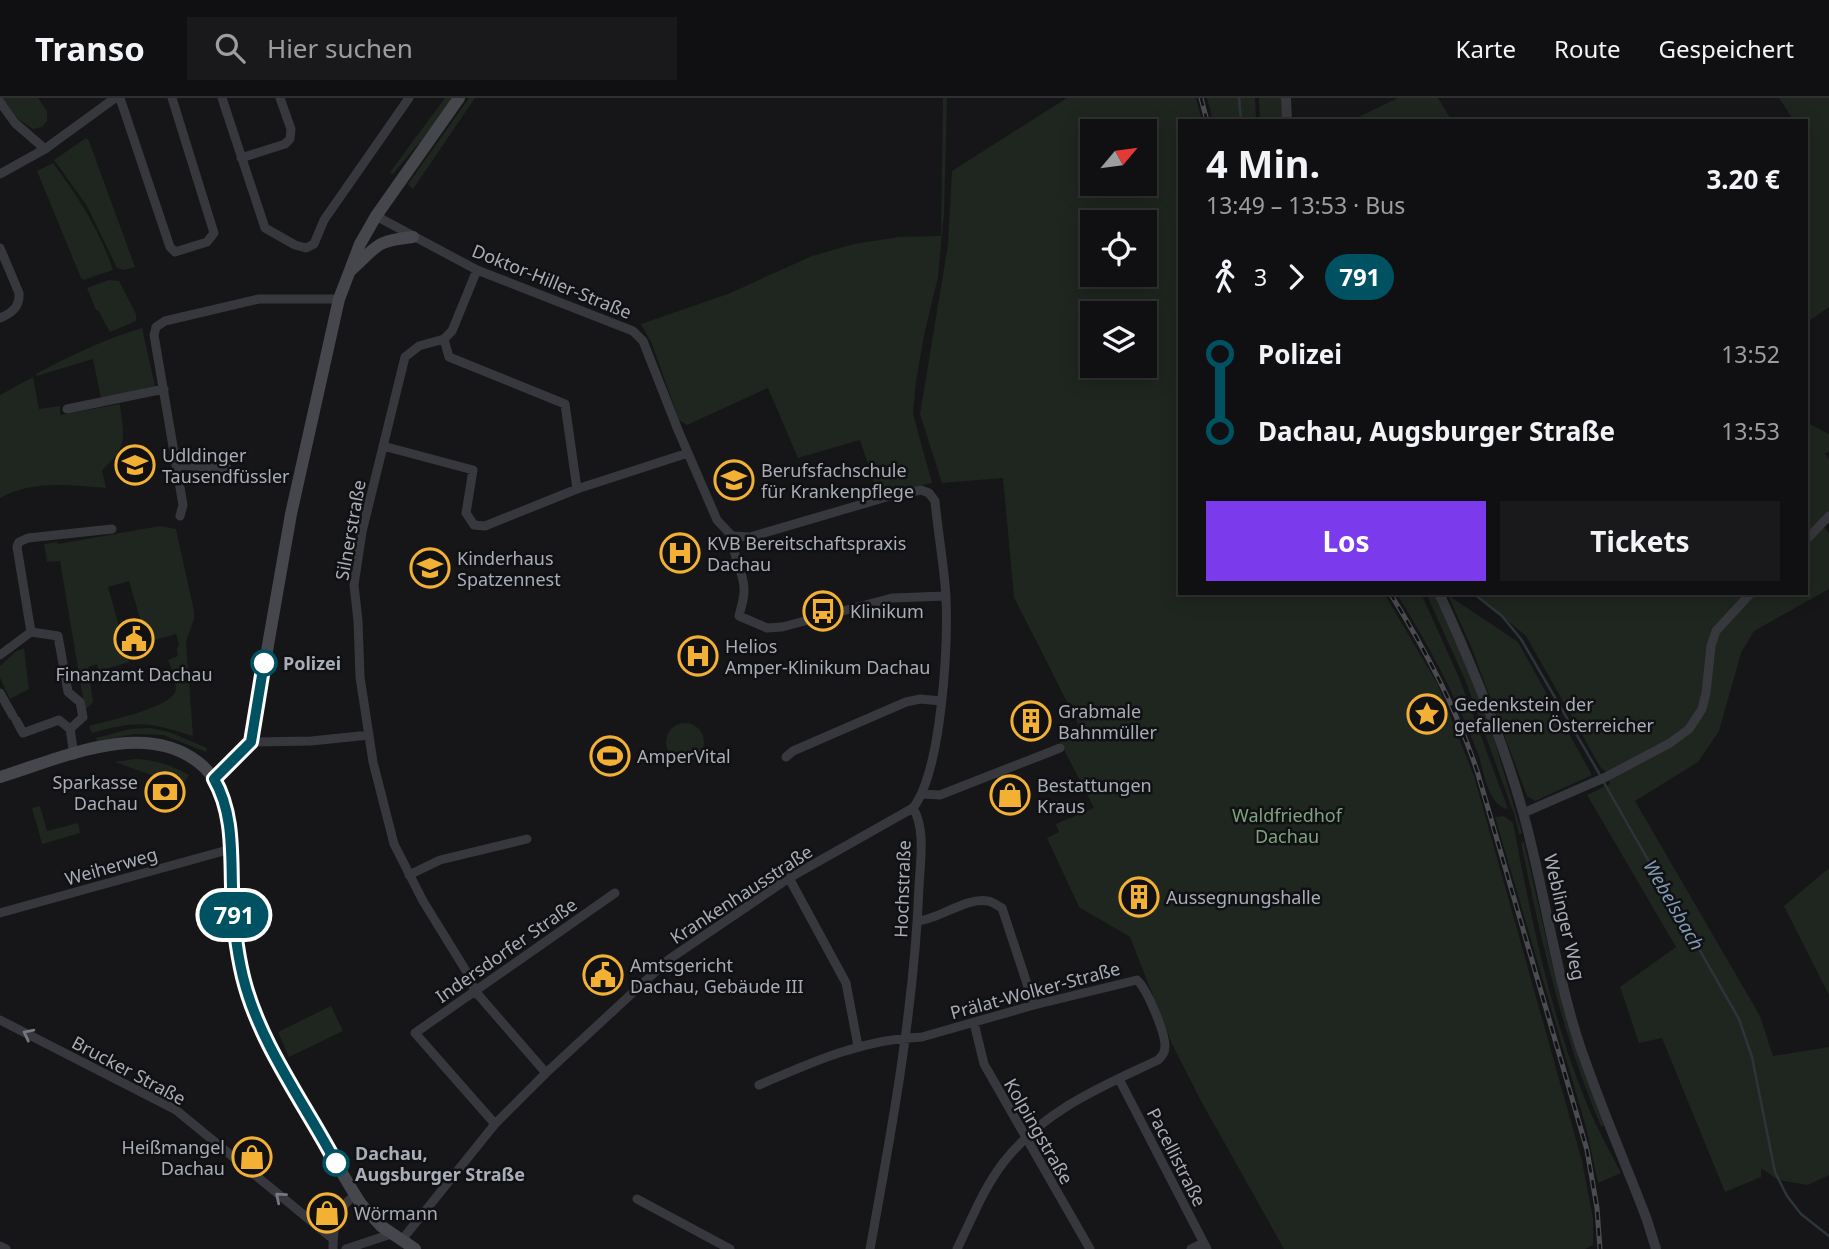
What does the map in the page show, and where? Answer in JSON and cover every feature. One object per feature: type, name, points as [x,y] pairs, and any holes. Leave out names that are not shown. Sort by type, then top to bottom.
[{"type":"main road","points":[[214,779],[251,742],[291,514],[339,299],[348,273],[376,216],[459,98]]},
{"type":"main road","points":[[348,273],[384,240],[413,237]]},
{"type":"main road","points":[[0,777],[74,755],[135,741],[168,746],[190,756],[214,779],[225,801],[231,849],[236,939],[246,989],[273,1052],[355,1195],[369,1213],[396,1237],[415,1249]]},
{"type":"street","points":[[0,174],[45,149],[118,98],[170,247],[175,252],[207,242],[214,233],[172,98]]},
{"type":"street","points":[[222,98],[265,228],[306,248],[314,244],[324,220],[408,98]]},
{"type":"street","points":[[241,158],[285,144],[290,139],[290,129],[280,98]]},
{"type":"street","points":[[1286,98],[1287,119]]},
{"type":"street","points":[[0,102],[15,123],[45,149]]},
{"type":"street","name":"Doktor-Hiller-Straße","points":[[376,216],[477,270],[634,331],[643,341],[717,520],[732,536]]},
{"type":"street","points":[[0,248],[19,293],[16,309],[0,318]]},
{"type":"street","points":[[477,270],[452,331],[444,339],[449,356],[565,404],[577,489]]},
{"type":"street","points":[[180,516],[183,505],[154,335],[156,327],[165,321],[259,299],[339,299]]},
{"type":"street","name":"Silnerstraße","points":[[444,339],[419,346],[405,357],[362,532],[354,585],[361,686],[373,762],[394,844],[475,991],[546,1073]]},
{"type":"street","points":[[67,409],[164,389]]},
{"type":"street","points":[[383,446],[473,470],[466,513],[474,525],[485,526],[577,489],[688,453]]},
{"type":"street","points":[[176,465],[227,468]]},
{"type":"street","points":[[913,808],[921,794],[936,741],[942,701],[946,596],[934,501],[929,493],[921,490],[890,496],[750,537],[732,536],[732,547],[744,582],[740,616],[766,628],[782,627],[892,598],[946,596]]},
{"type":"street","points":[[1808,538],[1829,516]]},
{"type":"street","points":[[32,632],[17,547],[19,542],[28,538],[112,529]]},
{"type":"street","name":"Weblinger Weg","points":[[1440,595],[1466,651],[1504,751],[1523,813],[1557,967],[1577,1036],[1656,1249]]},
{"type":"street","points":[[1523,813],[1606,777],[1689,729],[1702,709],[1711,646],[1716,631],[1749,595]]},
{"type":"street","points":[[0,655],[32,632],[58,636],[68,692],[80,702],[83,717],[70,729]]},
{"type":"street","points":[[0,693],[23,733],[59,720],[70,729],[74,755]]},
{"type":"street","points":[[786,757],[793,751],[906,702],[920,699],[942,701]]},
{"type":"street","points":[[251,742],[297,742],[369,735]]},
{"type":"street","points":[[921,794],[940,795],[1060,748]]},
{"type":"street","name":"Krankenhausstraße","points":[[396,1237],[495,1124],[668,960],[789,878],[913,808]]},
{"type":"street","name":"Hochstraße","points":[[870,1249],[898,1093],[918,921],[919,829],[913,808]]},
{"type":"street","points":[[409,875],[440,860],[527,839]]},
{"type":"street","name":"Weiherweg","points":[[0,913],[231,849]]},
{"type":"street","points":[[789,878],[846,983],[858,1046]]},
{"type":"street","name":"Indersdorfer Straße","points":[[495,1124],[415,1033],[615,893]]},
{"type":"street","points":[[918,921],[975,902],[988,901],[1002,908],[1034,1005]]},
{"type":"street","name":"Prälat-Wolker-Straße","points":[[758,1085],[811,1062],[858,1046],[922,1037],[1034,1005],[1137,980],[1144,986],[1165,1044],[1164,1054],[1158,1060],[1046,1118],[1002,1164],[957,1249]]},
{"type":"street","name":"Brucker Straße","points":[[0,1020],[176,1110],[333,1244]]},
{"type":"street","name":"Kolpingstraße","points":[[974,1023],[984,1064],[1090,1249]]},
{"type":"street","name":"Pacellistraße","points":[[1119,1079],[1205,1246]]},
{"type":"street","points":[[333,1244],[335,1221],[346,1202],[355,1195]]},
{"type":"street","points":[[637,1199],[729,1249]]},
{"type":"street","points":[[346,1249],[396,1237]]},
{"type":"street","points":[[0,1246],[6,1249]]},
{"type":"street","points":[[1191,1249],[1205,1246]]},
{"type":"green space","points":[[2,98],[38,98],[47,111],[47,121],[42,127],[33,129],[18,119]]},
{"type":"green space","points":[[445,98],[452,98],[430,130],[393,174],[390,172]]},
{"type":"green space","points":[[469,98],[475,98],[413,189],[408,184]]},
{"type":"green space","points":[[943,98],[947,98],[944,213],[938,277],[924,335],[913,414],[932,483],[878,494],[860,440],[798,458],[768,388],[687,425],[679,420],[652,344],[641,324],[728,294],[812,256],[854,244],[899,237],[941,236]]},
{"type":"green space","name":"Waldfriedhof Dachau","points":[[1067,98],[1196,98],[1201,119],[1178,119],[1178,595],[1385,595],[1438,685],[1474,776],[1582,1161],[1593,1218],[1593,1245],[1585,1249],[1284,1249],[1172,1044],[1130,937],[1079,907],[1047,838],[1059,832],[1056,824],[1094,808],[1058,738],[1080,728],[1014,597],[1003,478],[942,483],[920,414],[948,245],[952,171]]},
{"type":"green space","points":[[1207,98],[1255,98],[1256,119],[1212,119]]},
{"type":"green space","points":[[1259,98],[1281,98],[1282,119],[1260,119]]},
{"type":"green space","points":[[1398,98],[1438,98],[1451,119],[1354,119]]},
{"type":"green space","points":[[1779,98],[1829,98],[1829,307],[1808,322],[1808,119],[1793,119]]},
{"type":"green space","points":[[86,138],[135,267],[123,270],[117,268],[87,206],[54,160]]},
{"type":"green space","points":[[53,163],[88,214],[113,270],[84,280],[81,278],[37,171]]},
{"type":"green space","points":[[109,280],[119,281],[136,314],[136,321],[110,332],[96,310],[87,288]]},
{"type":"green space","points":[[142,328],[155,386],[101,398],[93,359],[37,376],[36,374],[88,348]]},
{"type":"green space","points":[[33,377],[39,409],[60,406],[60,415],[120,404],[123,440],[117,454],[102,470],[106,488],[38,486],[12,492],[0,498],[0,395]]},
{"type":"green space","points":[[1808,423],[1829,434],[1829,451],[1825,454],[1829,459],[1829,519],[1823,526],[1829,533],[1829,589],[1754,631],[1741,653],[1719,731],[1698,762],[1635,801],[1760,1016],[1773,1056],[1829,1047],[1829,1175],[1808,1185],[1778,1180],[1761,1168],[1761,1177],[1725,1192],[1662,1038],[1639,1043],[1620,987],[1676,947],[1587,795],[1610,784],[1607,773],[1601,768],[1526,636],[1477,595],[1808,595]]},
{"type":"green space","points":[[160,526],[176,529],[194,611],[186,641],[193,736],[143,724],[92,733],[89,726],[136,713],[170,698],[175,692],[176,684],[168,660],[178,656],[179,644],[176,634],[147,642],[129,581],[108,587],[129,662],[99,671],[97,664],[88,667],[93,702],[85,710],[60,561],[47,562],[44,544],[58,544]]},
{"type":"green space","points":[[1397,595],[1422,595],[1460,680],[1508,809],[1495,801],[1487,786],[1469,730],[1430,650]]},
{"type":"green space","points":[[1427,595],[1435,595],[1466,663],[1493,736],[1522,833],[1519,834],[1466,682]]},
{"type":"green space","points":[[1448,595],[1518,642],[1592,775],[1535,801],[1527,796],[1472,649]]},
{"type":"green space","points":[[24,648],[29,689],[10,699],[0,678],[0,666],[15,652]]},
{"type":"green space","points":[[685,723],[698,729],[704,742],[698,755],[685,761],[672,755],[666,742],[672,729]]},
{"type":"green space","points":[[150,728],[169,732],[207,748],[206,752],[163,735],[135,734],[97,741],[96,738],[130,729]]},
{"type":"green space","points":[[135,759],[163,764],[189,775],[182,786],[115,762]]},
{"type":"green space","points":[[40,806],[47,831],[78,823],[80,833],[42,844],[32,808]]},
{"type":"green space","points":[[1504,816],[1513,823],[1552,999],[1573,1068],[1598,1129],[1621,1173],[1598,1183],[1586,1127],[1495,817]]},
{"type":"green space","points":[[1524,842],[1553,968],[1580,1055],[1578,1057],[1604,1126],[1601,1126],[1587,1092],[1554,987],[1521,843]]},
{"type":"green space","points":[[1829,868],[1829,995],[1784,906]]},
{"type":"green space","points":[[331,1006],[343,1031],[289,1057],[278,1032]]},
{"type":"waterway","name":"Webelsbach","points":[[1239,98],[1241,119]]},
{"type":"waterway","name":"Webelsbach","points":[[1476,595],[1502,616],[1521,639],[1600,775]]},
{"type":"waterway","name":"Webelsbach","points":[[1603,781],[1739,1019],[1752,1057],[1775,1172],[1787,1196],[1801,1214],[1829,1236]]},
{"type":"railway","points":[[1201,98],[1206,119]]},
{"type":"railway","points":[[1391,595],[1440,681],[1478,774],[1587,1150],[1597,1208],[1600,1249]]},
{"type":"bus line","name":"791","points":[[264,663],[251,742],[214,779],[223,795],[229,819],[236,939],[246,989],[257,1017],[273,1052],[336,1163]]},
{"type":"place","name":"Udldinger Tausendfüssler","points":[[135,465]]},
{"type":"place","name":"Berufsfachschule für Krankenpflege","points":[[734,480]]},
{"type":"place","name":"KVB Bereitschaftspraxis Dachau","points":[[680,553]]},
{"type":"place","name":"Kinderhaus Spatzennest","points":[[430,568]]},
{"type":"place","name":"Klinikum","points":[[823,611]]},
{"type":"place","name":"Finanzamt Dachau","points":[[134,639]]},
{"type":"place","name":"Helios Amper-Klinikum Dachau","points":[[698,656]]},
{"type":"place","name":"Polizei","points":[[264,663]]},
{"type":"place","name":"Gedenkstein der gefallenen Österreicher","points":[[1427,714]]},
{"type":"place","name":"Grabmale Bahnmüller","points":[[1031,721]]},
{"type":"place","name":"AmperVital","points":[[610,756]]},
{"type":"place","name":"Sparkasse Dachau","points":[[165,792]]},
{"type":"place","name":"Bestattungen Kraus","points":[[1010,795]]},
{"type":"place","name":"Aussegnungshalle","points":[[1139,897]]},
{"type":"place","name":"Amtsgericht Dachau, Gebäude III","points":[[603,975]]},
{"type":"place","name":"Heißmangel Dachau","points":[[252,1157]]},
{"type":"place","name":"Dachau, Augsburger Straße","points":[[336,1163]]},
{"type":"place","name":"Wörmann","points":[[327,1213]]}]
